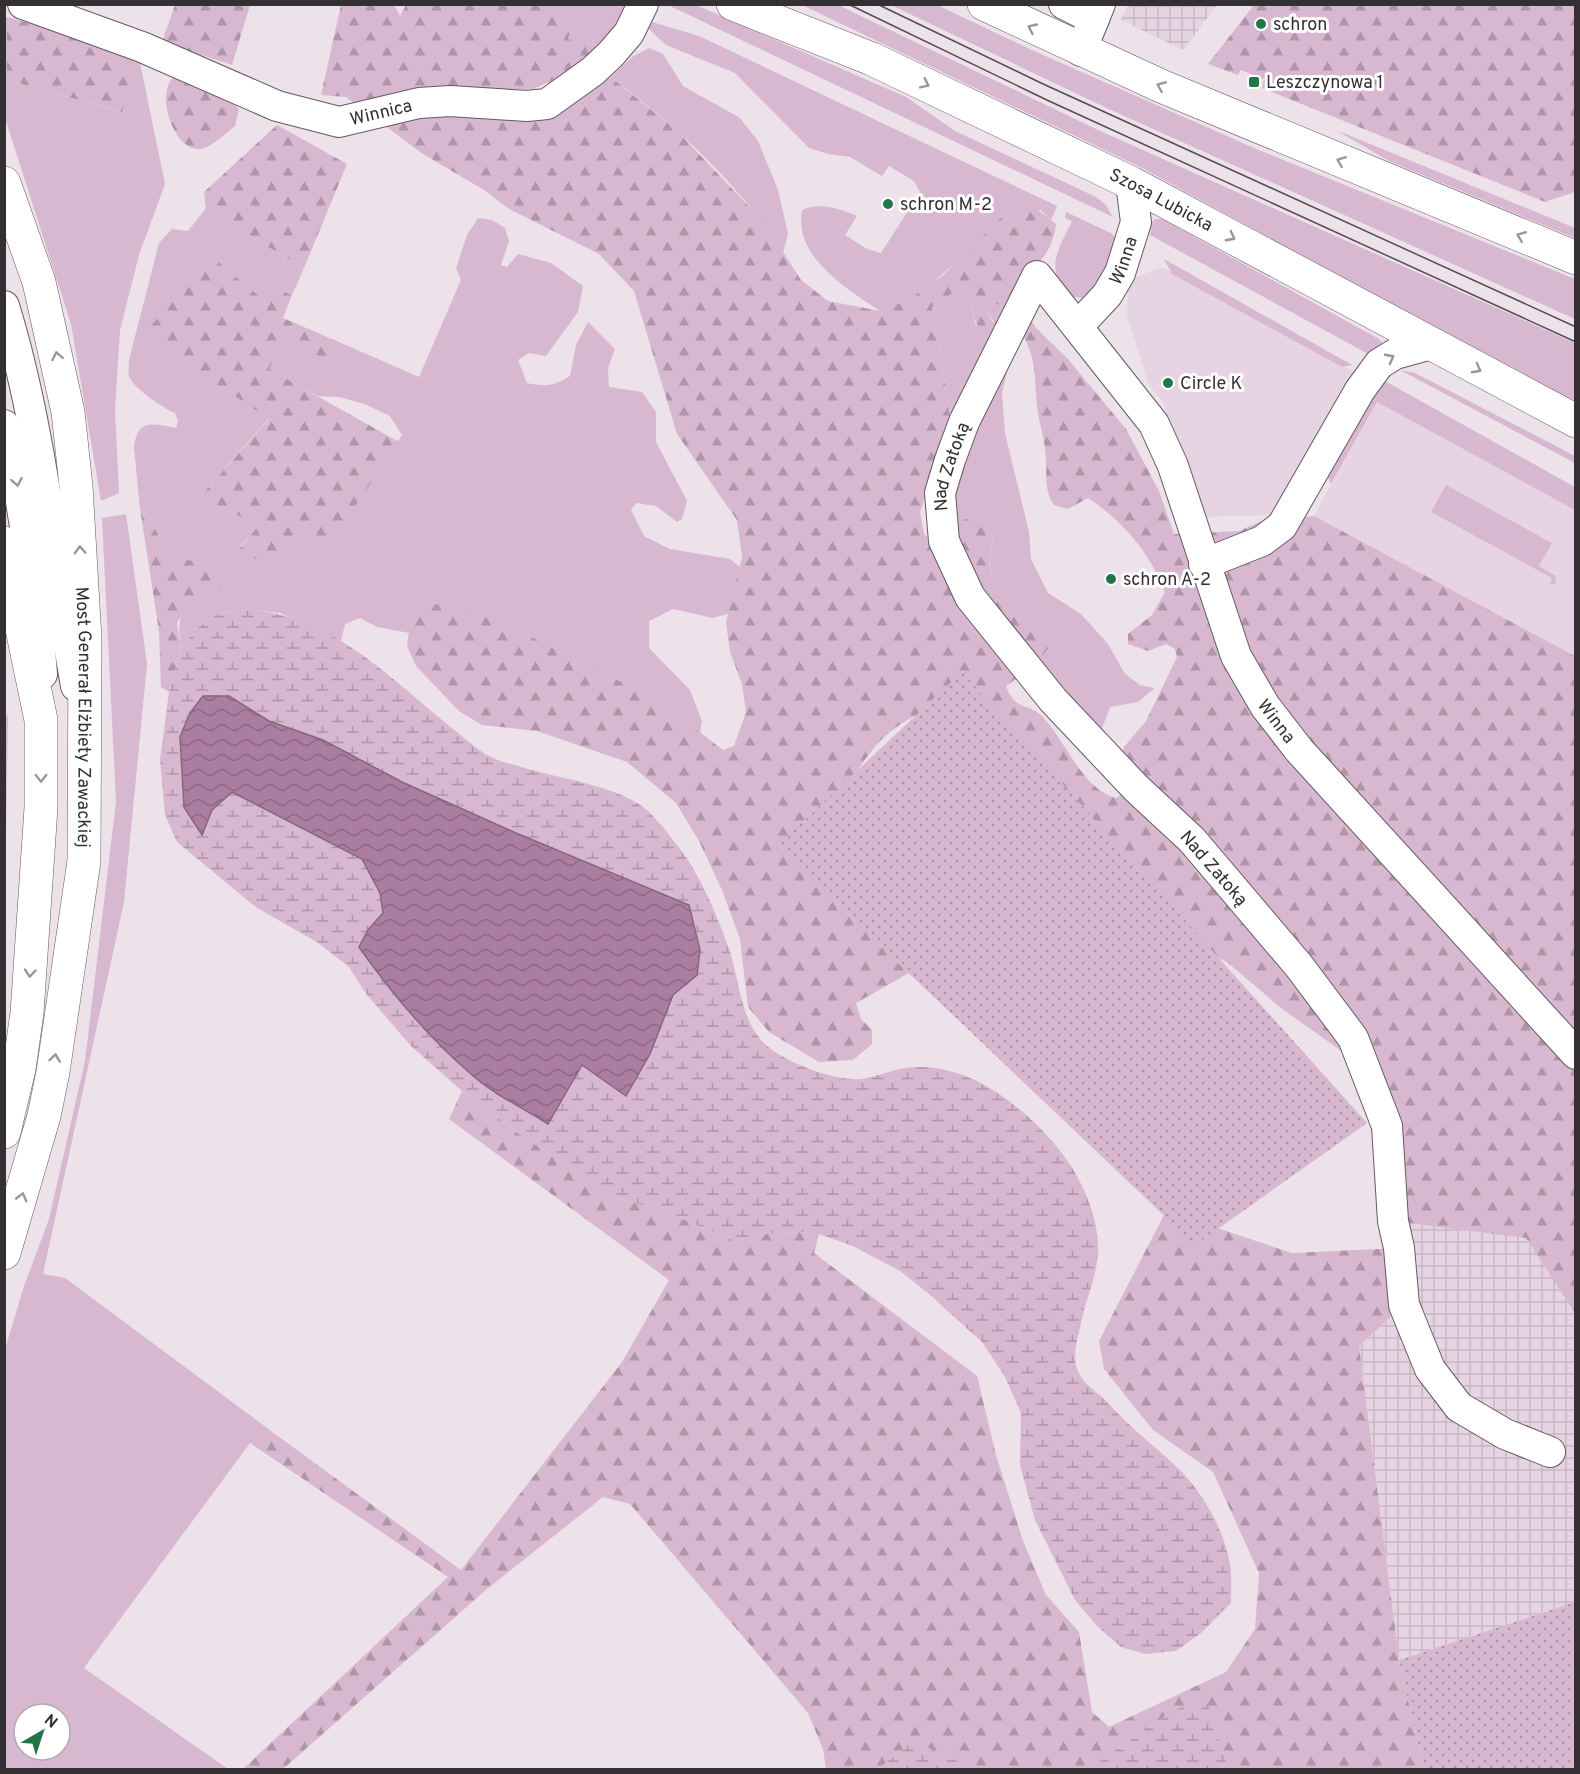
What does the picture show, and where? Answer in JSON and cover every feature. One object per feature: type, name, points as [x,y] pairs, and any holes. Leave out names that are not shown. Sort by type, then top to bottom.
[{"type":"main road","name":"Szosa Lubicka","points":[[733,4],[872,59],[1131,183],[1575,421]]},
{"type":"main road","points":[[769,4],[872,59]]},
{"type":"main road","points":[[984,4],[1081,51],[1575,258]]},
{"type":"main road","name":"Most Generał Elżbiety Zawackiej","points":[[4,183],[39,282],[68,412],[76,486],[84,639],[84,861],[55,1061],[44,1116],[4,1252]]},
{"type":"main road","points":[[4,543],[41,720],[41,808],[27,1013],[19,1069],[4,1132]]},
{"type":"street","name":"Winnica","points":[[23,4],[142,47],[277,106],[339,122],[419,103],[450,101],[527,106],[547,104],[594,71],[611,54],[629,33],[643,4]]},
{"type":"street","points":[[1064,4],[1097,12],[1081,51]]},
{"type":"street","name":"Winna","points":[[1078,326],[1107,294],[1126,258],[1136,222],[1131,183]]},
{"type":"street","name":"Winna","points":[[1037,276],[1143,408],[1161,436],[1236,656],[1265,706],[1299,750],[1575,1054]]},
{"type":"street","name":"Nad Zatoką","points":[[1037,276],[964,422],[950,460],[940,493],[944,541],[970,597],[1053,700],[1136,788],[1192,840],[1299,966],[1353,1038],[1387,1126],[1393,1221],[1400,1248],[1404,1305],[1430,1369],[1459,1407],[1505,1434],[1550,1452]]},
{"type":"street","points":[[4,306],[28,397],[47,494],[84,734]]},
{"type":"street","points":[[1204,564],[1262,541],[1282,526],[1360,390],[1379,364],[1395,354],[1431,344]]},
{"type":"street","points":[[4,425],[20,496],[34,587],[42,656],[41,720]]},
{"type":"shaded area","points":[[1128,4],[1217,5],[1183,50],[1121,20]]},
{"type":"shaded area","points":[[1162,267],[1358,374],[1280,515],[1201,517],[1164,404],[1149,385],[1127,317],[1128,280]]},
{"type":"shaded area","points":[[1377,402],[1575,510],[1575,656],[1314,516]]},
{"type":"shaded area","points":[[1393,1221],[1527,1238],[1575,1313],[1575,1602],[1399,1660],[1359,1346],[1404,1305]]},
{"type":"green space","points":[[622,4],[625,6],[617,27],[599,46],[567,39],[574,14],[543,5]]},
{"type":"green space","points":[[175,5],[250,5],[232,65],[162,42]]},
{"type":"green space","points":[[341,5],[394,5],[400,16],[406,5],[543,5],[574,14],[568,39],[599,46],[573,72],[533,89],[429,91],[434,113],[534,118],[611,77],[676,130],[763,221],[801,280],[828,301],[880,311],[908,300],[942,276],[1011,208],[1035,209],[1056,224],[1054,236],[1046,254],[1013,291],[1036,328],[1067,358],[1126,429],[1159,491],[1174,534],[1239,531],[1264,520],[1314,516],[1575,656],[1575,1313],[1526,1238],[1393,1221],[1364,1067],[1281,1008],[1227,962],[1200,950],[925,711],[899,725],[881,740],[849,783],[918,968],[856,1003],[861,1019],[872,1030],[872,1044],[853,1060],[819,1062],[769,1032],[748,1007],[740,939],[722,890],[699,841],[676,803],[627,762],[537,731],[482,725],[459,711],[416,666],[407,646],[410,626],[419,612],[430,605],[447,603],[513,628],[659,701],[723,750],[734,746],[746,712],[742,684],[730,652],[726,622],[742,557],[737,520],[677,434],[634,291],[599,254],[509,209],[484,190],[423,154],[346,97],[321,95]],"holes":[[[954,292],[964,293],[977,325],[985,335],[992,338],[997,331],[987,311],[991,302],[1007,312],[1029,348],[1045,451],[1047,488],[1054,505],[1068,509],[1088,498],[1101,507],[1134,539],[1152,564],[1165,592],[1152,615],[1128,634],[1128,644],[1148,651],[1166,644],[1175,649],[1177,657],[1146,721],[1124,747],[1121,755],[1124,793],[1116,798],[1104,793],[1084,775],[1043,717],[1033,709],[1014,700],[1006,686],[1035,666],[1052,643],[1012,609],[994,584],[990,570],[990,553],[995,533],[983,523],[965,519],[931,541],[924,534],[920,512],[951,426],[939,343],[932,329],[932,307]]]},
{"type":"green space","points":[[696,5],[906,97],[955,131],[1096,197],[1106,205],[1113,217],[670,6]]},
{"type":"green space","points":[[802,5],[838,5],[1098,130],[1575,343],[1575,400],[1538,384],[1140,167]]},
{"type":"green space","points":[[891,5],[937,5],[1034,51],[1254,148],[1575,279],[1575,319],[1111,110]]},
{"type":"green space","points":[[1254,5],[1575,5],[1575,192],[1545,202],[1262,88],[1264,79],[1241,70],[1238,75],[1208,64]]},
{"type":"green space","points":[[4,17],[7,17],[7,80],[121,112],[138,53],[165,184],[139,255],[120,330],[115,410],[119,493],[101,501],[71,324],[5,118]]},
{"type":"green space","points":[[7,17],[138,53],[122,112],[7,80]]},
{"type":"green space","points":[[649,21],[699,36],[1057,206],[1051,220],[1041,210],[988,233],[927,288],[908,300],[880,311],[838,282],[814,256],[801,227],[802,210],[816,206],[830,207],[857,216],[845,235],[867,249],[881,253],[920,192],[914,181],[889,166],[882,176],[850,157],[809,148],[735,73],[666,45],[647,27]]},
{"type":"green space","points":[[649,48],[663,54],[683,86],[740,118],[758,141],[778,190],[788,234],[783,253],[747,203],[727,180],[659,115],[611,77],[632,57]]},
{"type":"green space","points":[[177,75],[234,102],[239,110],[235,126],[216,142],[204,148],[193,148],[184,142],[170,120],[166,93],[170,82]]},
{"type":"green space","points":[[277,125],[347,164],[304,268],[227,223],[204,192]]},
{"type":"green space","points":[[1336,130],[1575,228],[1575,238],[1389,161]]},
{"type":"green space","points":[[204,192],[227,223],[304,268],[292,295],[276,289],[260,297],[269,418],[199,498],[259,525],[240,547],[299,536],[325,550],[402,435],[390,416],[365,404],[339,397],[318,396],[268,369],[283,338],[296,340],[327,359],[346,345],[419,377],[461,280],[456,268],[467,235],[478,218],[492,220],[505,228],[509,241],[501,265],[507,267],[518,254],[551,263],[583,286],[578,312],[546,356],[529,353],[518,360],[527,383],[549,385],[570,376],[576,345],[588,322],[615,349],[608,368],[609,387],[642,392],[656,412],[656,442],[687,501],[682,519],[677,522],[656,506],[636,503],[631,510],[644,536],[670,549],[730,559],[748,574],[738,611],[713,618],[673,609],[649,621],[649,648],[690,690],[702,721],[695,765],[431,637],[377,627],[360,618],[345,624],[341,641],[280,613],[253,610],[221,612],[194,630],[181,650],[179,627],[184,611],[196,599],[219,591],[214,568],[167,553],[149,516],[140,509],[134,447],[139,431],[148,425],[176,428],[178,421],[175,413],[163,407],[136,386],[129,376],[129,360],[159,243],[172,229],[188,231],[206,208]]},
{"type":"green space","points":[[1066,212],[1111,233],[1119,241],[1094,293],[1082,298],[1067,296],[1055,267],[1058,250],[1072,221],[1065,218]]},
{"type":"green space","points":[[1155,219],[1162,219],[1379,339],[1382,343],[1381,349],[1372,356],[1150,235],[1151,223]]},
{"type":"green space","points":[[211,256],[260,297],[276,289],[292,295],[283,318],[346,345],[327,359],[315,354],[296,340],[283,338],[269,369],[399,442],[325,550],[299,536],[266,566],[240,548],[259,525],[199,498],[269,419],[143,335]]},
{"type":"green space","points":[[1164,259],[1352,365],[1342,367],[1172,274]]},
{"type":"green space","points":[[954,292],[964,292],[969,300],[976,326],[994,322],[987,311],[991,302],[999,303],[1008,313],[951,426],[939,343],[932,329],[932,307]]},
{"type":"green space","points":[[1004,358],[1008,368],[1002,393],[1005,433],[1029,532],[1031,559],[1048,593],[1081,614],[1108,644],[1125,674],[1140,685],[1155,688],[1138,702],[1110,707],[1098,739],[1035,666],[1052,643],[1012,609],[995,584],[991,570],[991,553],[995,533],[951,530],[957,459]]},
{"type":"green space","points":[[1400,370],[1415,373],[1575,456],[1575,463]]},
{"type":"green space","points":[[1383,380],[1575,487],[1575,510],[1377,402],[1331,484],[1327,476]]},
{"type":"green space","points":[[1446,485],[1552,543],[1539,566],[1556,576],[1555,584],[1550,584],[1552,578],[1431,512]]},
{"type":"green space","points":[[140,509],[149,516],[167,553],[214,568],[222,580],[220,591],[194,602],[177,623],[181,650],[169,692],[161,687],[159,631]]},
{"type":"green space","points":[[126,514],[147,664],[124,902],[43,1274],[65,1278],[271,1431],[250,1443],[84,1668],[228,1769],[5,1770],[5,1349],[24,1286],[49,1219],[85,1061],[116,802],[102,518]]},
{"type":"green space","points":[[253,610],[283,615],[336,638],[385,672],[471,744],[491,757],[622,795],[647,810],[664,828],[699,879],[730,952],[747,1015],[758,1037],[776,1052],[799,1065],[839,1078],[862,1079],[902,1068],[916,1067],[937,1068],[958,1073],[997,1093],[1032,1120],[1047,1136],[1069,1163],[1084,1189],[1097,1233],[1096,1270],[1076,1346],[1077,1369],[1087,1384],[1187,1478],[1211,1512],[1223,1538],[1230,1564],[1231,1603],[1201,1633],[1176,1651],[1145,1654],[1121,1647],[1097,1626],[1075,1600],[1035,1520],[1020,1465],[1021,1413],[1005,1377],[982,1342],[900,1271],[853,1246],[819,1234],[798,1232],[767,1234],[735,1241],[666,1212],[617,1198],[518,1133],[462,1091],[411,1046],[367,995],[349,967],[317,942],[257,908],[177,842],[165,815],[160,760],[169,692],[181,650],[194,630],[221,612]]},
{"type":"green space","points":[[962,672],[1367,1123],[1195,1245],[776,847]]},
{"type":"green space","points":[[8,714],[5,892],[4,721]]},
{"type":"green space","points":[[462,1091],[518,1133],[617,1198],[666,1212],[735,1241],[767,1234],[798,1232],[819,1234],[814,1253],[977,1376],[996,1455],[1023,1541],[1046,1595],[1079,1632],[1092,1712],[1109,1727],[1226,1672],[1255,1629],[1259,1573],[1213,1472],[1153,1430],[1104,1369],[1099,1341],[1166,1211],[1292,1253],[1399,1248],[1404,1305],[1359,1346],[1399,1660],[1424,1769],[1221,1769],[1226,1761],[1168,1714],[1097,1763],[1092,1769],[962,1769],[959,1762],[913,1741],[878,1769],[826,1769],[823,1749],[808,1713],[630,1504],[603,1497],[487,1589],[283,1769],[242,1770],[448,1577],[250,1443],[271,1431],[461,1570],[622,1362],[669,1280],[449,1119]]},
{"type":"green space","points":[[1575,1602],[1575,1769],[1424,1769],[1399,1660]]},
{"type":"green space","points":[[1205,1696],[1226,1761],[1221,1769],[1092,1769],[1097,1763],[1168,1714]]},
{"type":"green space","points":[[913,1741],[959,1762],[962,1769],[878,1769]]},
{"type":"water","points":[[203,696],[229,696],[269,721],[323,740],[402,782],[516,833],[689,905],[700,950],[697,975],[673,995],[650,1054],[626,1096],[582,1065],[548,1124],[498,1094],[455,1060],[425,1030],[359,947],[368,930],[383,913],[380,893],[362,859],[232,792],[212,810],[202,835],[184,807],[180,737],[190,713]]},
{"type":"tram line","points":[[848,4],[1049,101],[1576,342]]},
{"type":"tram line","points":[[877,4],[1041,83],[1576,327]]},
{"type":"place","name":"schron","points":[[1261,24]]},
{"type":"place","name":"Leszczynowa 1","points":[[1254,82]]},
{"type":"place","name":"schron M-2","points":[[888,204]]},
{"type":"place","name":"Circle K","points":[[1168,383]]},
{"type":"place","name":"schron A-2","points":[[1111,579]]}]
